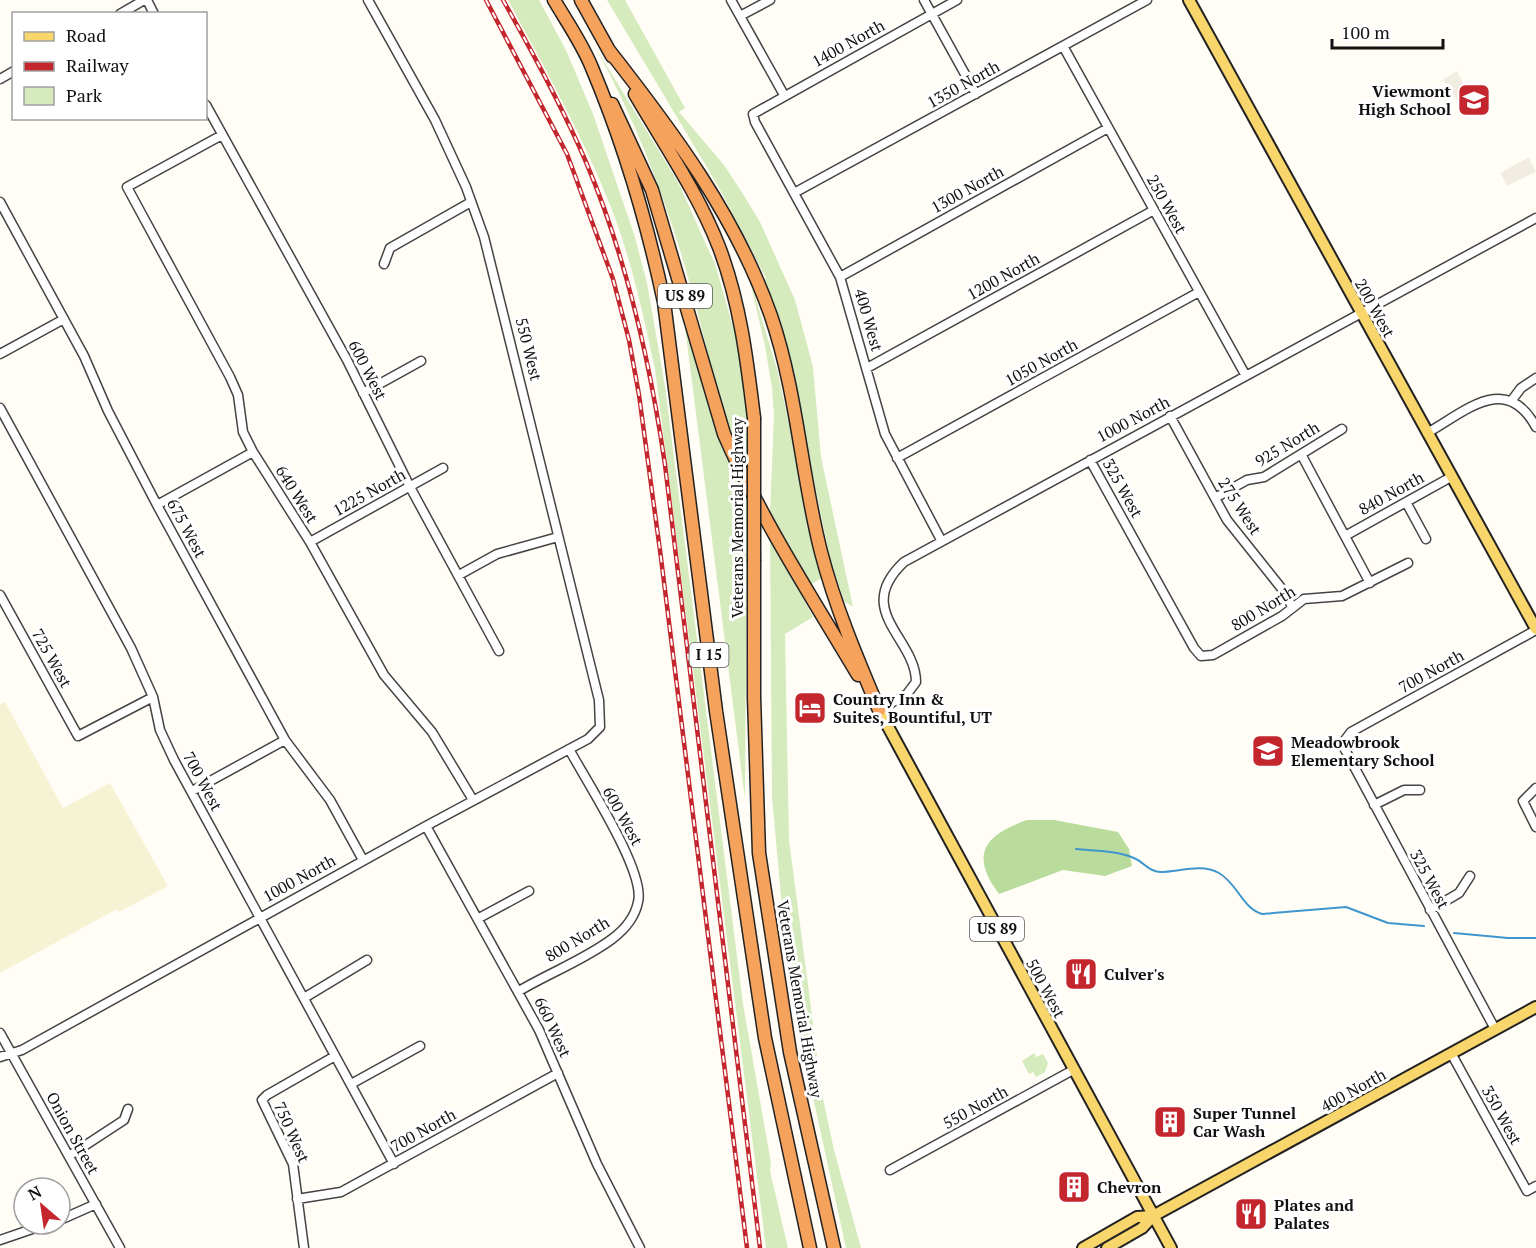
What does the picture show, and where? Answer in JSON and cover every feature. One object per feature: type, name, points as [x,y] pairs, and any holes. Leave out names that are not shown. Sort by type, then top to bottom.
[{"type":"highway","name":"Veterans Memorial Highway","points":[[554,0],[592,66],[631,174],[650,237],[664,302],[716,711],[765,1038],[810,1248]]},
{"type":"highway","name":"Veterans Memorial Highway","points":[[581,0],[702,208],[719,248],[737,305],[754,418],[754,697],[759,853],[789,1052],[834,1248]]},
{"type":"highway","name":"US 89","points":[[608,49],[686,152],[720,205],[756,280],[771,318],[789,386],[821,552],[845,629],[879,710]]},
{"type":"highway","name":"US 89","points":[[592,66],[620,119],[652,190],[713,400],[741,471],[785,554],[879,710]]},
{"type":"main road","name":"200 West","points":[[1189,0],[1536,630]]},
{"type":"main road","name":"500 West","points":[[879,710],[1171,1248]]},
{"type":"main road","name":"400 North","points":[[1107,1248],[1142,1228],[1153,1216],[1536,1007]]},
{"type":"main road","name":"400 North","points":[[1083,1248],[1137,1217],[1153,1216]]},
{"type":"street","points":[[124,12],[145,0]]},
{"type":"street","name":"550 West","points":[[368,0],[435,120],[484,237],[508,326],[599,700],[600,727]]},
{"type":"street","points":[[731,0],[784,95]]},
{"type":"street","points":[[740,16],[770,0]]},
{"type":"street","points":[[924,0],[976,94]]},
{"type":"street","name":"1400 North","points":[[753,114],[957,0]]},
{"type":"street","name":"1350 North","points":[[794,194],[1147,0]]},
{"type":"street","name":"250 West","points":[[1063,46],[1245,376]]},
{"type":"street","name":"600 West","points":[[207,107],[363,393],[410,487],[499,651]]},
{"type":"street","name":"400 West","points":[[753,114],[840,277],[885,434],[941,540]]},
{"type":"street","name":"1300 North","points":[[840,277],[1108,128]]},
{"type":"street","name":"640 West","points":[[222,135],[127,187],[230,377],[238,396],[243,432],[253,452],[310,542],[384,675],[432,732],[473,800]]},
{"type":"street","name":"675 West","points":[[0,202],[64,319],[157,505],[285,740],[330,800],[363,860]]},
{"type":"street","points":[[384,264],[390,248],[471,202]]},
{"type":"street","name":"1200 North","points":[[867,368],[1154,210]]},
{"type":"street","name":"1000 North","points":[[879,710],[907,694],[916,682],[914,668],[886,613],[885,594],[888,582],[904,562],[1536,218]]},
{"type":"street","name":"1050 North","points":[[897,458],[1199,292]]},
{"type":"street","points":[[0,354],[64,319]]},
{"type":"street","points":[[363,393],[421,361]]},
{"type":"street","points":[[1512,400],[1521,388],[1536,378]]},
{"type":"street","points":[[1427,433],[1491,399],[1512,400],[1523,407],[1536,427]]},
{"type":"street","name":"700 West","points":[[0,408],[131,648],[153,697],[160,730],[394,1164]]},
{"type":"street","name":"275 West","points":[[1170,416],[1231,526],[1286,594],[1292,607]]},
{"type":"street","name":"925 North","points":[[1215,498],[1246,480],[1264,477],[1342,429]]},
{"type":"street","points":[[157,505],[253,452]]},
{"type":"street","points":[[1300,454],[1370,583]]},
{"type":"street","name":"325 West","points":[[1090,460],[1194,648],[1201,656]]},
{"type":"street","name":"1225 North","points":[[310,542],[443,468]]},
{"type":"street","name":"840 North","points":[[1345,536],[1451,477]]},
{"type":"street","points":[[1406,502],[1426,539]]},
{"type":"street","points":[[459,575],[497,554],[558,537]]},
{"type":"street","name":"800 North","points":[[1201,656],[1212,655],[1282,616],[1304,599],[1342,596],[1408,563]]},
{"type":"street","name":"725 West","points":[[0,595],[78,736],[153,697]]},
{"type":"street","name":"700 North","points":[[1343,742],[1351,732],[1536,630]]},
{"type":"street","name":"1000 North","points":[[0,1057],[22,1050],[363,860],[588,739],[600,727]]},
{"type":"street","points":[[192,791],[285,740]]},
{"type":"street","name":"325 West","points":[[1343,742],[1344,750],[1495,1029]]},
{"type":"street","name":"600 West","points":[[569,749],[628,856],[638,879],[639,901]]},
{"type":"street","points":[[1536,788],[1523,801],[1536,827]]},
{"type":"street","points":[[1374,805],[1404,790],[1420,790]]},
{"type":"street","name":"660 West","points":[[426,826],[519,991],[558,1073],[597,1164],[640,1248]]},
{"type":"street","points":[[1430,910],[1459,893],[1470,876]]},
{"type":"street","points":[[479,918],[529,891]]},
{"type":"street","name":"800 North","points":[[519,991],[612,939],[630,922],[639,901]]},
{"type":"street","points":[[304,999],[367,960]]},
{"type":"street","name":"Onion Street","points":[[0,1033],[120,1248]]},
{"type":"street","points":[[351,1084],[420,1046]]},
{"type":"street","name":"350 West","points":[[1451,1053],[1527,1191],[1536,1186]]},
{"type":"street","name":"750 West","points":[[304,1248],[294,1164],[262,1100],[335,1056]]},
{"type":"street","name":"550 North","points":[[891,1170],[1073,1070]]},
{"type":"street","name":"700 North","points":[[297,1199],[341,1192],[558,1073]]},
{"type":"street","points":[[69,1156],[124,1120],[128,1109]]},
{"type":"street","points":[[72,1215],[96,1204]]},
{"type":"shaded area","points":[[1457,71],[1470,97],[1459,103],[1454,96],[1452,97],[1443,79]]},
{"type":"shaded area","points":[[1529,157],[1536,172],[1507,186],[1500,173]]},
{"type":"shaded area","points":[[5,702],[63,808],[110,783],[168,886],[119,912],[117,909],[0,973],[0,704]]},
{"type":"green space","points":[[508,0],[539,0],[566,50],[593,114],[634,234],[647,283],[665,386],[743,1004],[771,1163],[770,1171],[788,1248],[766,1248],[655,369],[646,327],[624,245],[610,205],[562,101]]},
{"type":"green space","points":[[607,0],[625,0],[685,108],[679,112],[724,165],[743,194],[760,222],[795,300],[813,367],[821,457],[853,607],[844,601],[830,559],[788,353],[782,329],[763,281],[766,278],[718,186]]},
{"type":"green space","points":[[597,50],[678,182],[715,264],[737,341],[746,411],[747,470],[722,405],[684,263],[664,200],[640,139]]},
{"type":"green space","points":[[749,277],[777,369],[822,578],[810,585],[770,513],[774,416],[772,388]]},
{"type":"green space","points":[[685,327],[688,327],[715,427],[747,494],[745,799]]},
{"type":"green space","points":[[770,537],[813,617],[785,634],[789,840],[817,1054],[815,1062],[834,1150],[861,1248],[846,1248],[809,1079],[781,897],[772,796]]},
{"type":"green space","points":[[1027,820],[1054,820],[1118,832],[1129,849],[1132,866],[1105,876],[1063,870],[999,894],[985,868],[986,848],[1001,832]]},
{"type":"green space","points":[[1034,1053],[1036,1057],[1043,1054],[1048,1063],[1045,1072],[1036,1077],[1033,1072],[1029,1074],[1022,1061]]},
{"type":"waterway","points":[[1076,849],[1106,851],[1129,856],[1156,872],[1197,868],[1212,870],[1231,883],[1250,907],[1262,914],[1346,907],[1388,923],[1424,926]]},
{"type":"waterway","points":[[1454,933],[1536,938]]},
{"type":"railway","points":[[486,0],[567,154],[613,279],[629,340],[639,395],[661,558],[747,1248]]},
{"type":"railway","points":[[503,0],[547,80],[601,199],[625,273],[652,387],[665,465],[760,1248]]},
{"type":"place","name":"Viewmont High School","points":[[1474,100]]},
{"type":"place","name":"Country Inn & Suites, Bountiful, UT","points":[[810,708]]},
{"type":"place","name":"Meadowbrook Elementary School","points":[[1268,751]]},
{"type":"place","name":"Culver's","points":[[1081,974]]},
{"type":"place","name":"Super Tunnel Car Wash","points":[[1170,1122]]},
{"type":"place","name":"Chevron","points":[[1074,1187]]},
{"type":"place","name":"Plates and Palates","points":[[1251,1214]]}]
